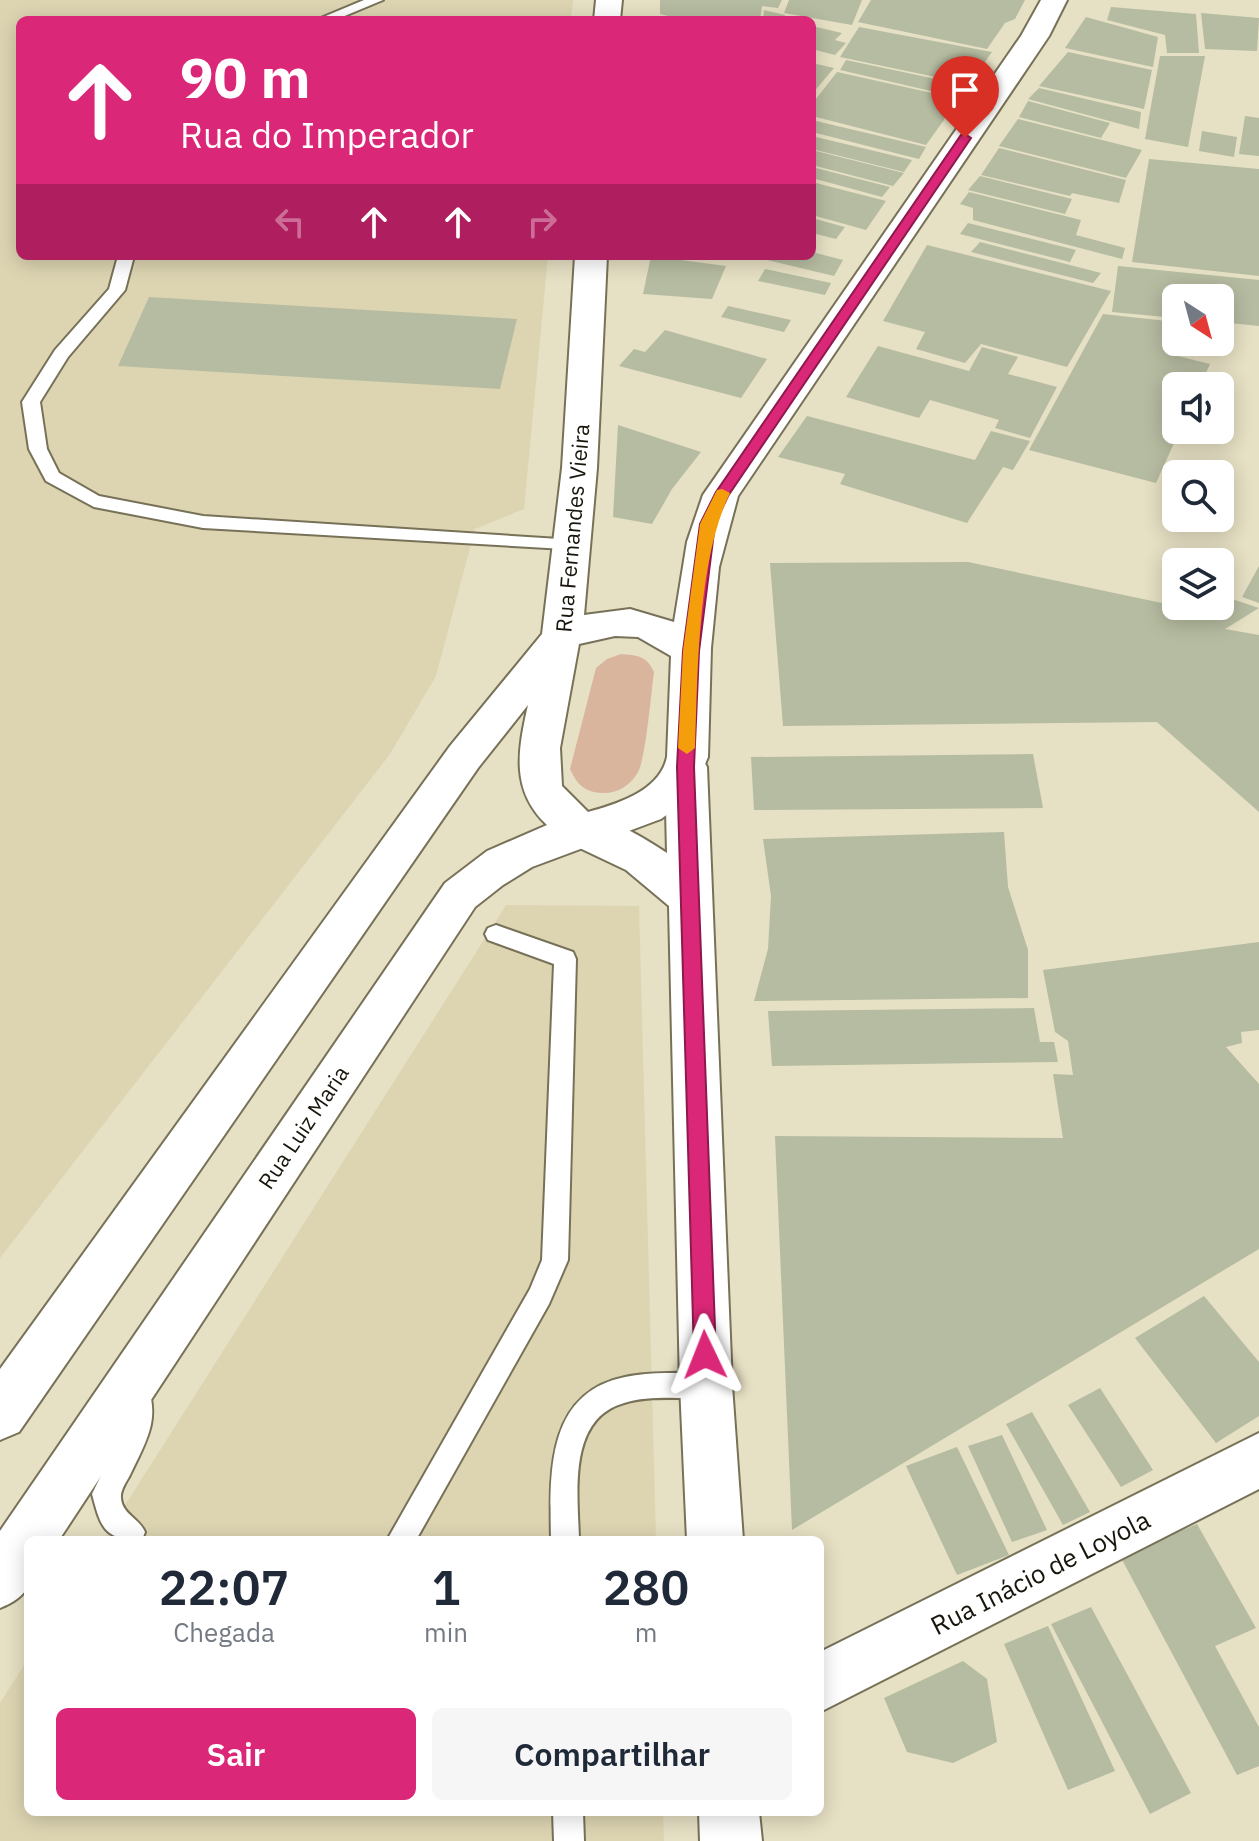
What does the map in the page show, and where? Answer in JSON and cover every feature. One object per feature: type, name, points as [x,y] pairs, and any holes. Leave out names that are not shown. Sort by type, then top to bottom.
[{"type":"main road","points":[[715,1536],[706,1385],[686,767],[691,651],[708,524],[721,495],[1035,36],[1054,0]]},
{"type":"main road","name":"Rua Fernandes Vieira","points":[[591,260],[575,546],[563,635],[539,754],[541,786],[555,808],[582,830],[650,862],[671,878],[691,901]]},
{"type":"main road","points":[[0,1414],[464,757],[563,635],[593,625],[620,621],[667,632],[691,651]]},
{"type":"main road","name":"Rua Luiz Maria","points":[[29,1536],[460,895],[480,875],[510,856],[582,830],[620,821],[647,809],[667,793],[686,767]]},
{"type":"main road","name":"Rua Inácio de Loyola","points":[[824,1681],[1259,1460]]},
{"type":"main road","name":"Rua Luiz Maria","points":[[0,1580],[24,1544]]},
{"type":"main road","points":[[729,1816],[731,1841]]},
{"type":"lane","points":[[334,16],[376,0]]},
{"type":"lane","points":[[125,260],[117,290],[61,354],[31,402],[38,449],[52,477],[94,501],[203,522],[575,546]]},
{"type":"lane","points":[[403,1536],[533,1309],[555,1260],[565,959],[496,934]]},
{"type":"lane","points":[[131,1532],[112,1518],[106,1494],[140,1425],[134,1380]]},
{"type":"lane","points":[[565,1536],[565,1458],[570,1435],[580,1416],[599,1400],[621,1390],[706,1385]]},
{"type":"lane","points":[[568,1816],[569,1841]]},
{"type":"shaded area","points":[[0,0],[573,0],[571,16],[16,16],[16,260],[548,260],[524,509],[475,529],[436,676],[390,754],[0,1258]]},
{"type":"shaded area","points":[[621,654],[641,657],[654,672],[641,764],[635,777],[618,790],[608,793],[590,791],[575,779],[570,769],[596,668],[607,659]]},
{"type":"shaded area","points":[[506,905],[639,906],[656,1536],[106,1536]]},
{"type":"shaded area","points":[[24,1665],[24,1816],[663,1816],[664,1841],[0,1841],[0,1703]]},
{"type":"building","points":[[660,0],[782,0],[778,8],[762,6],[761,16],[660,14]]},
{"type":"building","points":[[789,0],[862,0],[852,25],[816,19],[816,16],[784,13]]},
{"type":"building","points":[[871,0],[1025,0],[1015,19],[1005,23],[987,49],[858,22]]},
{"type":"building","points":[[1111,7],[1196,14],[1199,53],[1167,53],[1165,35],[1107,20]]},
{"type":"building","points":[[764,10],[785,15],[785,16],[763,16]]},
{"type":"building","points":[[1201,13],[1259,18],[1257,51],[1205,49]]},
{"type":"building","points":[[1086,17],[1158,37],[1153,67],[1065,48]]},
{"type":"building","points":[[816,27],[842,33],[835,40],[846,43],[835,55],[816,50]]},
{"type":"building","points":[[859,27],[992,52],[969,84],[840,57]]},
{"type":"building","points":[[1068,52],[1152,70],[1144,109],[1039,86]]},
{"type":"building","points":[[1160,56],[1205,56],[1188,147],[1145,139]]},
{"type":"building","points":[[846,60],[955,83],[948,95],[840,70]]},
{"type":"building","points":[[816,64],[834,68],[816,89]]},
{"type":"building","points":[[837,72],[959,99],[926,145],[816,117],[816,99]]},
{"type":"building","points":[[1039,88],[1141,112],[1139,129],[1028,99]]},
{"type":"building","points":[[1028,101],[1110,123],[1101,138],[1019,117]]},
{"type":"building","points":[[1245,116],[1259,118],[1259,156],[1239,154]]},
{"type":"building","points":[[1018,119],[1142,150],[1126,178],[999,146]]},
{"type":"building","points":[[816,121],[926,147],[919,159],[816,133]]},
{"type":"building","points":[[1202,131],[1237,137],[1234,157],[1199,151]]},
{"type":"building","points":[[816,137],[912,160],[904,172],[816,150]]},
{"type":"building","points":[[999,148],[1126,180],[1119,203],[1072,193],[1070,196],[981,175]]},
{"type":"building","points":[[816,151],[904,173],[893,186],[816,166]]},
{"type":"building","points":[[1149,159],[1259,169],[1259,276],[1132,262]]},
{"type":"building","points":[[816,168],[890,187],[882,197],[816,179]]},
{"type":"building","points":[[980,176],[1072,199],[1065,214],[968,190]]},
{"type":"building","points":[[816,183],[886,201],[866,230],[816,216]]},
{"type":"building","points":[[969,192],[1081,220],[1076,235],[1125,248],[1122,259],[973,220],[973,208],[960,204]]},
{"type":"building","points":[[816,219],[845,227],[836,239],[816,234]]},
{"type":"building","points":[[968,223],[1076,250],[1070,262],[960,234]]},
{"type":"building","points":[[980,242],[1101,273],[1093,283],[971,252]]},
{"type":"building","points":[[927,245],[1111,291],[1067,367],[981,344],[965,363],[916,349],[925,332],[883,321]]},
{"type":"building","points":[[816,253],[843,260],[834,276],[767,260],[816,260]]},
{"type":"building","points":[[650,260],[681,260],[726,266],[712,299],[643,294]]},
{"type":"building","points":[[1118,266],[1259,280],[1259,326],[1234,323],[1234,284],[1162,284],[1162,317],[1112,312]]},
{"type":"building","points":[[765,269],[831,283],[825,295],[758,281]]},
{"type":"building","points":[[149,297],[517,319],[500,389],[118,366]]},
{"type":"building","points":[[728,306],[791,320],[784,332],[721,317]]},
{"type":"building","points":[[1103,314],[1162,320],[1162,356],[1178,356],[1210,364],[1206,372],[1162,372],[1162,444],[1174,444],[1166,460],[1162,460],[1162,470],[1156,483],[1029,450]]},
{"type":"building","points":[[665,330],[767,359],[741,398],[619,366],[634,349],[645,352]]},
{"type":"building","points":[[878,346],[969,371],[982,347],[1018,357],[1008,374],[1057,387],[1030,438],[995,428],[999,420],[930,400],[919,418],[846,397]]},
{"type":"building","points":[[807,416],[975,460],[991,431],[1030,441],[1013,470],[1003,467],[967,523],[840,484],[845,474],[778,457]]},
{"type":"building","points":[[618,425],[701,452],[672,489],[652,524],[613,517]]},
{"type":"building","points":[[968,562],[1162,603],[1162,620],[1234,620],[1234,600],[1259,608],[1225,629],[1259,635],[1259,812],[1157,722],[783,726],[770,563]]},
{"type":"building","points":[[1259,566],[1259,603],[1242,597]]},
{"type":"building","points":[[1033,754],[1043,808],[754,810],[751,757]]},
{"type":"building","points":[[1004,832],[1008,887],[1028,950],[1028,998],[754,1001],[768,949],[771,896],[763,839]]},
{"type":"building","points":[[1259,942],[1259,1030],[1241,1032],[1242,1043],[1226,1047],[1259,1084],[1259,1249],[792,1530],[775,1136],[1063,1138],[1053,1074],[1073,1075],[1068,1041],[1055,1032],[1043,970]]},
{"type":"building","points":[[1034,1008],[1040,1042],[1054,1042],[1058,1062],[772,1066],[768,1011]]},
{"type":"building","points":[[1204,1296],[1259,1362],[1259,1416],[1216,1443],[1135,1338]]},
{"type":"building","points":[[1100,1388],[1153,1470],[1121,1487],[1068,1405]]},
{"type":"building","points":[[1032,1412],[1090,1512],[1063,1525],[1006,1424]]},
{"type":"building","points":[[1002,1435],[1047,1530],[1012,1542],[968,1446]]},
{"type":"building","points":[[957,1447],[1009,1555],[957,1575],[906,1466]]},
{"type":"building","points":[[1197,1524],[1256,1628],[1215,1646],[1259,1727],[1259,1766],[1237,1775],[1120,1556]]},
{"type":"building","points":[[1091,1607],[1191,1793],[1150,1814],[1051,1624]]},
{"type":"building","points":[[1048,1626],[1115,1771],[1068,1790],[1004,1644]]},
{"type":"building","points":[[963,1661],[987,1679],[997,1742],[953,1763],[907,1752],[884,1698]]},
{"type":"slow traffic","points":[[687,748],[691,651],[708,524],[722,493]]},
{"type":"route","points":[[705,1355],[686,767],[691,651],[708,524],[721,495],[965,138]]}]
